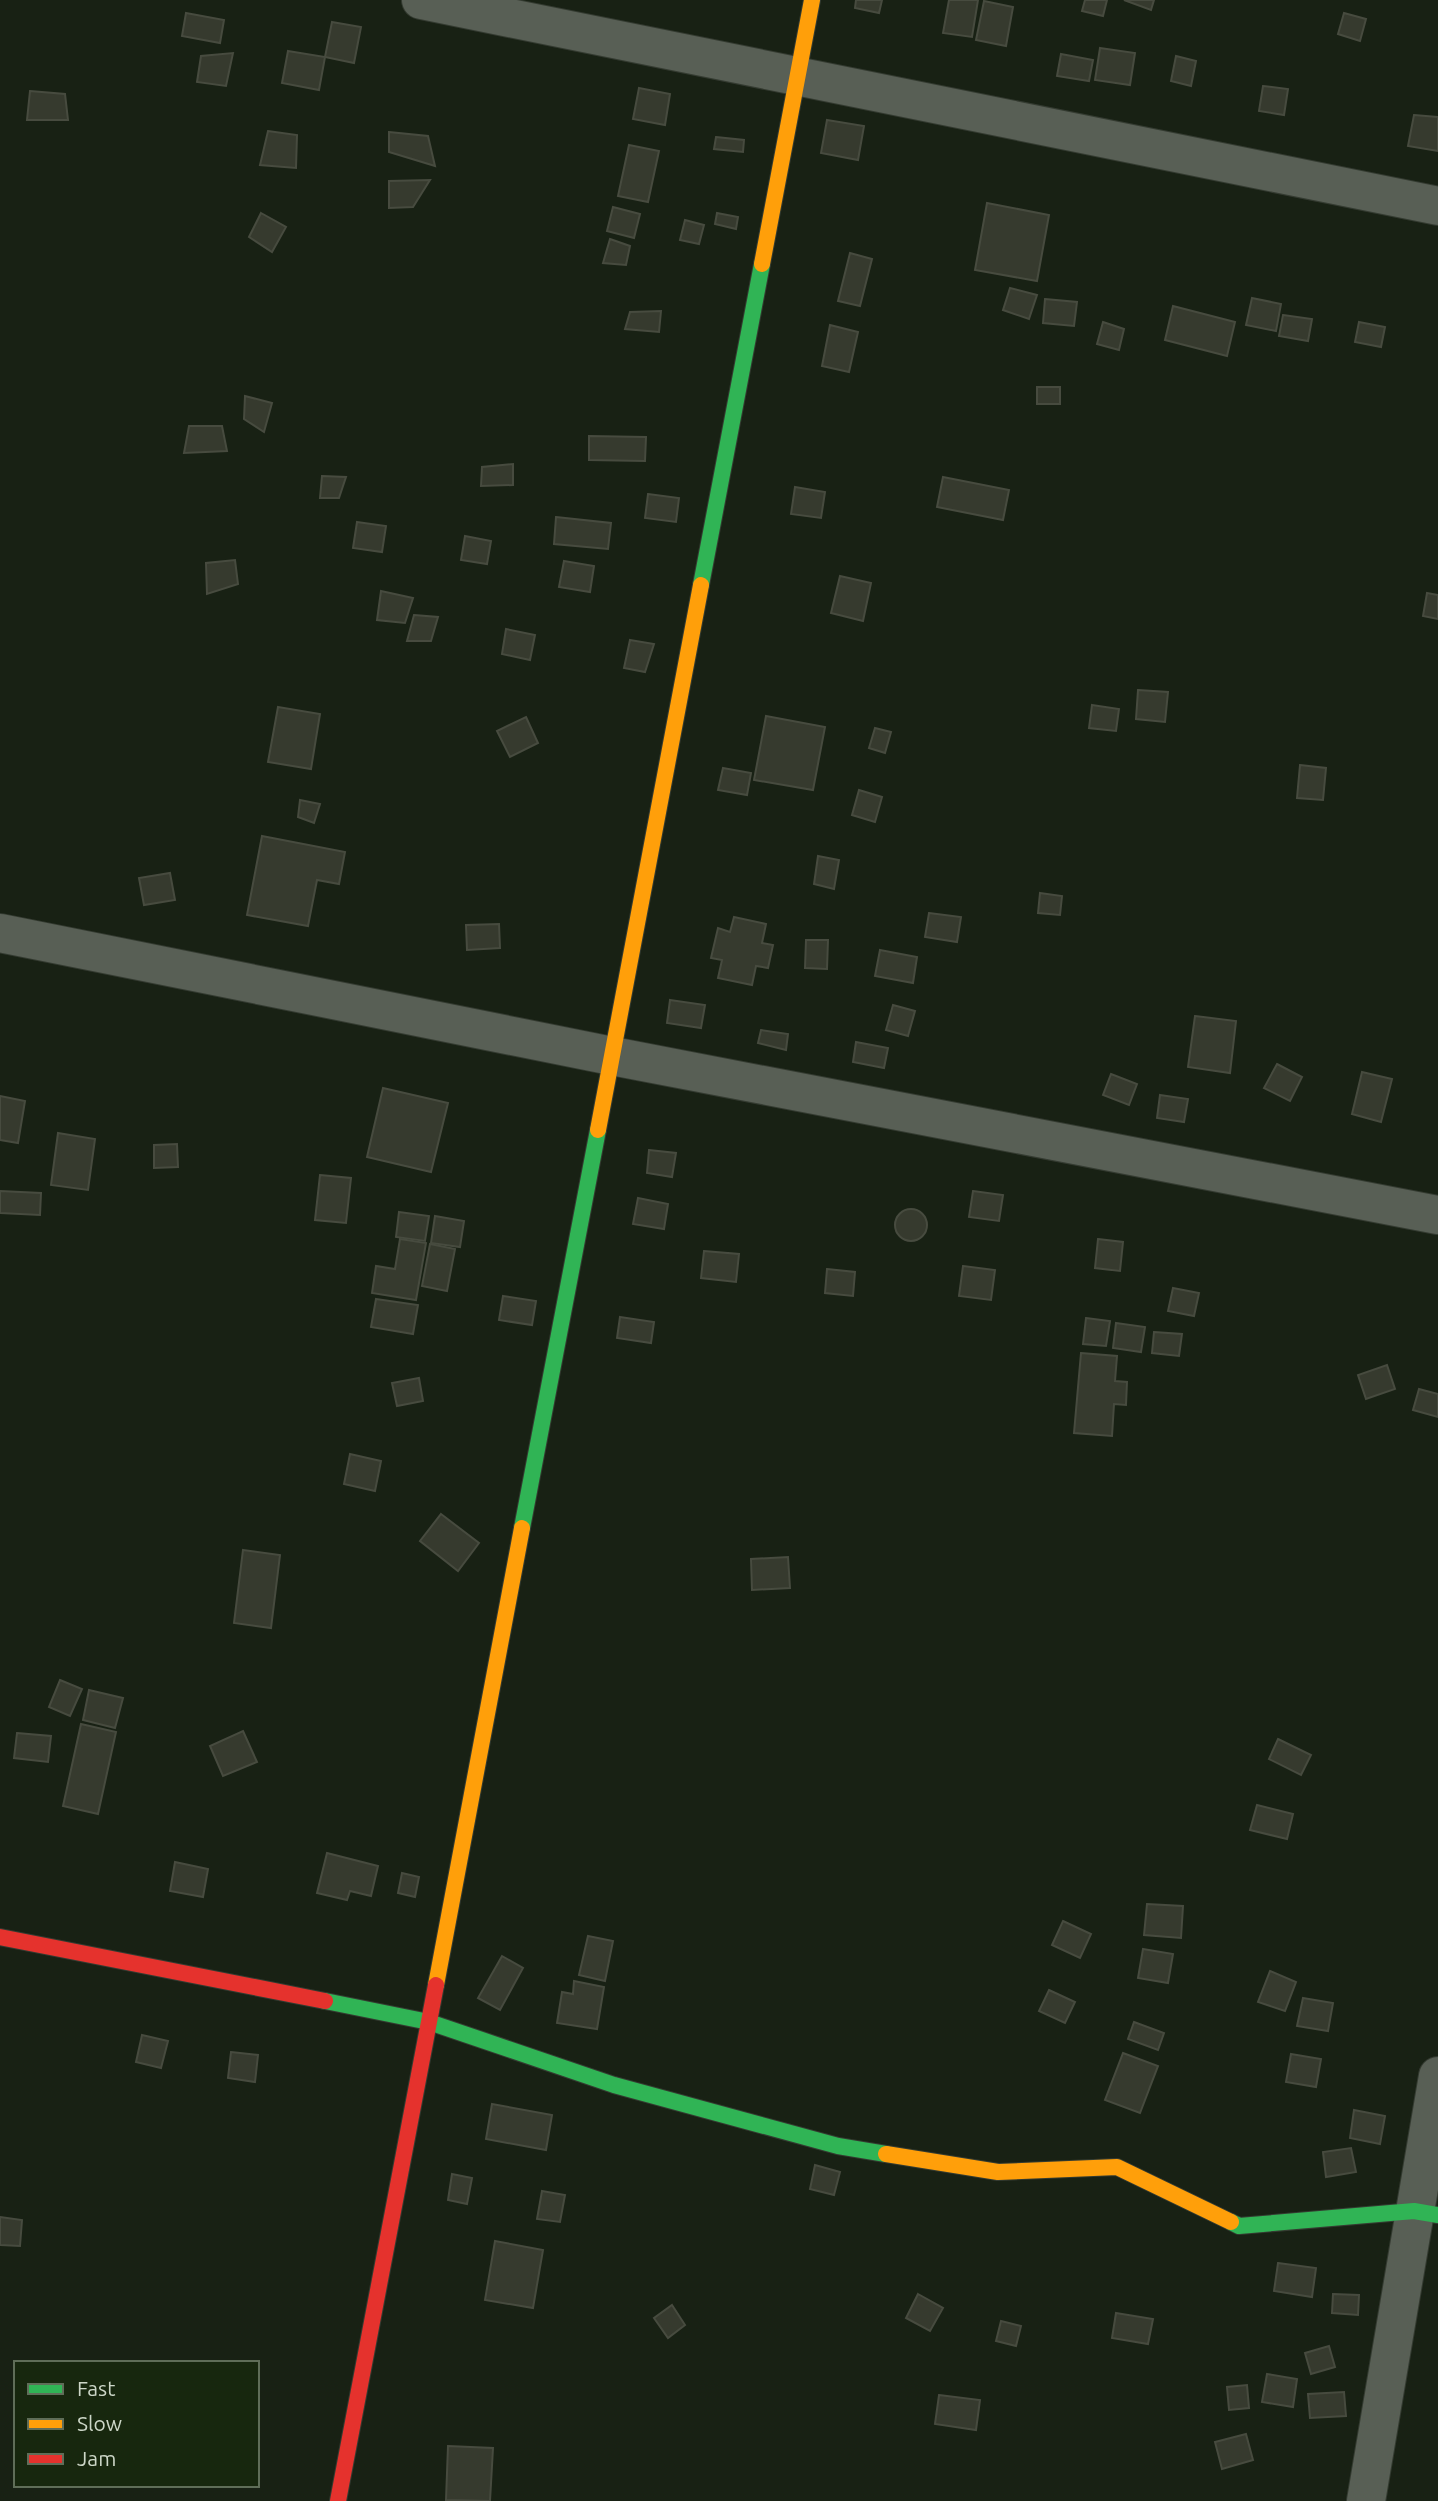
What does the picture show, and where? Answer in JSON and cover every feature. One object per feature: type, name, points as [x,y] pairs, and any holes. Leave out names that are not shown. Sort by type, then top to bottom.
[{"type":"street","points":[[421,0],[1438,206]]},
{"type":"street","points":[[338,2501],[811,0]]},
{"type":"street","points":[[0,933],[612,1056],[1438,1215]]},
{"type":"street","points":[[0,1937],[429,2022],[614,2085],[838,2146],[998,2172],[1118,2167],[1239,2226],[1426,2213]]},
{"type":"street","points":[[1366,2501],[1426,2213],[1438,2076]]},
{"type":"building","points":[[856,0],[882,0],[879,13],[855,8]]},
{"type":"building","points":[[949,0],[978,0],[972,37],[943,33]]},
{"type":"building","points":[[1085,0],[1107,0],[1103,16],[1082,11]]},
{"type":"building","points":[[1124,0],[1154,0],[1151,10]]},
{"type":"building","points":[[984,1],[1013,7],[1006,46],[976,40]]},
{"type":"building","points":[[186,13],[224,20],[220,43],[182,36]]},
{"type":"building","points":[[1344,13],[1366,19],[1360,41],[1338,34]]},
{"type":"building","points":[[332,22],[361,27],[354,63],[325,57]]},
{"type":"building","points":[[1100,48],[1135,53],[1130,85],[1095,80]]},
{"type":"building","points":[[288,51],[325,57],[319,90],[282,83]]},
{"type":"building","points":[[233,53],[226,86],[197,82],[201,56]]},
{"type":"building","points":[[1061,54],[1093,60],[1089,81],[1057,76]]},
{"type":"building","points":[[1176,56],[1196,61],[1191,86],[1171,81]]},
{"type":"building","points":[[1263,86],[1288,89],[1284,115],[1259,111]]},
{"type":"building","points":[[639,88],[670,94],[665,125],[633,119]]},
{"type":"building","points":[[30,91],[65,94],[68,120],[27,120]]},
{"type":"building","points":[[1414,115],[1438,117],[1438,151],[1408,146]]},
{"type":"building","points":[[827,120],[864,126],[858,160],[821,153]]},
{"type":"building","points":[[268,131],[297,135],[296,168],[260,165]]},
{"type":"building","points":[[389,132],[428,136],[435,166],[389,152]]},
{"type":"building","points":[[716,137],[744,140],[743,152],[714,149]]},
{"type":"building","points":[[629,145],[659,151],[648,202],[618,196]]},
{"type":"building","points":[[430,180],[413,207],[389,208],[389,181]]},
{"type":"building","points":[[987,203],[1049,215],[1037,281],[975,270]]},
{"type":"building","points":[[613,207],[640,214],[634,238],[607,231]]},
{"type":"building","points":[[261,213],[286,227],[272,252],[249,237]]},
{"type":"building","points":[[717,213],[738,217],[736,229],[715,224]]},
{"type":"building","points":[[685,220],[704,225],[699,244],[680,240]]},
{"type":"building","points":[[610,239],[630,246],[626,265],[603,263]]},
{"type":"building","points":[[850,253],[872,259],[860,306],[838,301]]},
{"type":"building","points":[[1010,288],[1037,295],[1029,319],[1003,310]]},
{"type":"building","points":[[1252,298],[1281,304],[1276,331],[1246,325]]},
{"type":"building","points":[[1045,299],[1077,302],[1074,326],[1043,323]]},
{"type":"building","points":[[1173,306],[1235,322],[1227,356],[1165,340]]},
{"type":"building","points":[[661,311],[659,332],[625,329],[630,312]]},
{"type":"building","points":[[1283,315],[1312,319],[1308,341],[1279,336]]},
{"type":"building","points":[[1103,322],[1124,329],[1119,350],[1097,344]]},
{"type":"building","points":[[1359,322],[1385,327],[1381,347],[1355,342]]},
{"type":"building","points":[[830,325],[858,332],[849,372],[822,366]]},
{"type":"building","points":[[1037,387],[1060,387],[1060,404],[1037,404]]},
{"type":"building","points":[[245,396],[272,403],[264,432],[244,419]]},
{"type":"building","points":[[189,426],[222,426],[227,451],[184,453]]},
{"type":"building","points":[[589,436],[646,437],[645,461],[589,460]]},
{"type":"building","points":[[513,464],[513,485],[481,486],[482,467]]},
{"type":"building","points":[[322,476],[346,477],[339,498],[320,498]]},
{"type":"building","points":[[943,477],[1009,490],[1003,520],[937,507]]},
{"type":"building","points":[[795,487],[825,492],[821,518],[791,514]]},
{"type":"building","points":[[648,494],[679,498],[676,522],[645,518]]},
{"type":"building","points":[[556,517],[611,523],[608,549],[554,544]]},
{"type":"building","points":[[357,522],[386,526],[382,552],[353,548]]},
{"type":"building","points":[[465,536],[491,541],[487,564],[461,560]]},
{"type":"building","points":[[235,560],[238,584],[207,594],[206,563]]},
{"type":"building","points":[[564,561],[594,566],[590,592],[559,587]]},
{"type":"building","points":[[840,576],[871,583],[863,621],[831,613]]},
{"type":"building","points":[[381,591],[413,598],[405,623],[377,620]]},
{"type":"building","points":[[1427,593],[1438,595],[1438,619],[1423,616]]},
{"type":"building","points":[[414,615],[438,617],[431,641],[407,641]]},
{"type":"building","points":[[506,629],[535,635],[530,660],[502,654]]},
{"type":"building","points":[[630,640],[654,644],[645,672],[624,668]]},
{"type":"building","points":[[1138,690],[1168,692],[1165,722],[1136,719]]},
{"type":"building","points":[[1092,705],[1119,709],[1116,731],[1089,728]]},
{"type":"building","points":[[278,707],[320,714],[311,769],[268,762]]},
{"type":"building","points":[[766,716],[825,727],[813,790],[754,780]]},
{"type":"building","points":[[526,717],[538,743],[510,757],[497,731]]},
{"type":"building","points":[[875,728],[891,732],[885,753],[869,748]]},
{"type":"building","points":[[1300,765],[1326,768],[1323,800],[1297,798]]},
{"type":"building","points":[[723,768],[751,773],[747,795],[718,790]]},
{"type":"building","points":[[859,790],[882,797],[875,822],[852,815]]},
{"type":"building","points":[[300,800],[320,804],[314,823],[298,817]]},
{"type":"building","points":[[262,836],[345,852],[339,884],[317,880],[308,926],[247,915]]},
{"type":"building","points":[[818,856],[839,860],[834,889],[814,884]]},
{"type":"building","points":[[170,873],[175,900],[144,905],[139,878]]},
{"type":"building","points":[[1040,893],[1062,896],[1060,915],[1038,913]]},
{"type":"building","points":[[929,913],[961,917],[957,942],[925,937]]},
{"type":"building","points":[[734,917],[766,924],[762,943],[773,945],[768,968],[756,966],[752,985],[718,978],[722,960],[711,958],[718,928],[730,932]]},
{"type":"building","points":[[499,924],[500,948],[467,950],[466,925]]},
{"type":"building","points":[[806,940],[828,940],[827,969],[805,968]]},
{"type":"building","points":[[880,950],[917,957],[913,983],[875,976]]},
{"type":"building","points":[[670,1000],[705,1005],[701,1028],[667,1023]]},
{"type":"building","points":[[893,1005],[915,1011],[908,1036],[886,1030]]},
{"type":"building","points":[[1195,1016],[1236,1021],[1230,1073],[1188,1067]]},
{"type":"building","points":[[761,1030],[788,1034],[786,1050],[758,1043]]},
{"type":"building","points":[[856,1042],[888,1048],[884,1068],[853,1062]]},
{"type":"building","points":[[1277,1064],[1302,1077],[1290,1101],[1264,1088]]},
{"type":"building","points":[[1362,1072],[1392,1079],[1381,1122],[1352,1114]]},
{"type":"building","points":[[1111,1074],[1137,1084],[1129,1105],[1103,1095]]},
{"type":"building","points":[[383,1088],[448,1103],[431,1172],[367,1157]]},
{"type":"building","points":[[1160,1095],[1188,1099],[1184,1122],[1157,1118]]},
{"type":"building","points":[[0,1096],[25,1101],[18,1143],[0,1140]]},
{"type":"building","points":[[58,1133],[95,1139],[88,1190],[51,1185]]},
{"type":"building","points":[[177,1144],[178,1167],[154,1168],[154,1145]]},
{"type":"building","points":[[649,1150],[676,1153],[672,1177],[647,1173]]},
{"type":"building","points":[[320,1175],[351,1178],[346,1223],[315,1220]]},
{"type":"building","points":[[0,1191],[41,1193],[40,1215],[0,1213]]},
{"type":"building","points":[[973,1191],[1003,1195],[999,1221],[969,1217]]},
{"type":"building","points":[[638,1198],[668,1204],[664,1229],[633,1224]]},
{"type":"building","points":[[911,1209],[922,1214],[927,1225],[922,1236],[911,1241],[900,1236],[895,1225],[900,1214]]},
{"type":"building","points":[[399,1212],[429,1216],[425,1241],[396,1237]]},
{"type":"building","points":[[435,1216],[464,1221],[460,1247],[431,1243]]},
{"type":"building","points":[[400,1239],[426,1243],[416,1300],[372,1293],[376,1266],[395,1269]]},
{"type":"building","points":[[1098,1239],[1123,1242],[1120,1271],[1095,1268]]},
{"type":"building","points":[[430,1244],[455,1249],[447,1291],[422,1286]]},
{"type":"building","points":[[704,1251],[739,1254],[736,1282],[701,1278]]},
{"type":"building","points":[[963,1266],[995,1270],[991,1300],[959,1296]]},
{"type":"building","points":[[827,1269],[855,1272],[853,1296],[825,1293]]},
{"type":"building","points":[[1173,1288],[1199,1293],[1194,1316],[1168,1311]]},
{"type":"building","points":[[503,1296],[536,1301],[532,1325],[499,1320]]},
{"type":"building","points":[[376,1299],[418,1305],[413,1334],[371,1327]]},
{"type":"building","points":[[620,1317],[654,1322],[651,1343],[617,1338]]},
{"type":"building","points":[[1086,1318],[1110,1321],[1106,1346],[1083,1344]]},
{"type":"building","points":[[1116,1323],[1145,1327],[1141,1352],[1113,1348]]},
{"type":"building","points":[[1154,1332],[1182,1334],[1179,1356],[1152,1353]]},
{"type":"building","points":[[1081,1353],[1117,1356],[1115,1381],[1127,1382],[1126,1405],[1114,1404],[1112,1436],[1074,1433]]},
{"type":"building","points":[[1387,1365],[1395,1389],[1366,1399],[1358,1375]]},
{"type":"building","points":[[419,1378],[423,1401],[397,1406],[392,1383]]},
{"type":"building","points":[[1419,1389],[1438,1394],[1438,1417],[1413,1410]]},
{"type":"building","points":[[350,1454],[381,1461],[375,1491],[344,1484]]},
{"type":"building","points":[[441,1514],[479,1543],[458,1571],[420,1541]]},
{"type":"building","points":[[243,1550],[280,1555],[271,1628],[234,1623]]},
{"type":"building","points":[[788,1557],[790,1588],[752,1590],[751,1559]]},
{"type":"building","points":[[60,1680],[82,1689],[70,1716],[49,1707]]},
{"type":"building","points":[[89,1690],[123,1698],[115,1728],[83,1720]]},
{"type":"building","points":[[81,1724],[116,1732],[98,1814],[63,1806]]},
{"type":"building","points":[[243,1731],[257,1762],[223,1776],[210,1746]]},
{"type":"building","points":[[17,1733],[51,1736],[48,1762],[14,1758]]},
{"type":"building","points":[[1278,1739],[1311,1755],[1301,1775],[1269,1759]]},
{"type":"building","points":[[1257,1805],[1293,1814],[1287,1839],[1250,1830]]},
{"type":"building","points":[[327,1853],[378,1866],[371,1896],[350,1891],[347,1900],[317,1893]]},
{"type":"building","points":[[175,1862],[208,1869],[203,1897],[170,1891]]},
{"type":"building","points":[[402,1873],[419,1877],[415,1897],[398,1893]]},
{"type":"building","points":[[1147,1904],[1183,1906],[1181,1938],[1144,1935]]},
{"type":"building","points":[[1063,1921],[1091,1934],[1080,1958],[1052,1945]]},
{"type":"building","points":[[588,1936],[613,1941],[605,1981],[579,1975]]},
{"type":"building","points":[[1143,1949],[1173,1954],[1168,1983],[1138,1978]]},
{"type":"building","points":[[502,1956],[523,1968],[500,2010],[478,1998]]},
{"type":"building","points":[[1270,1971],[1296,1982],[1285,2011],[1258,2002]]},
{"type":"building","points":[[574,1981],[604,1987],[597,2029],[557,2023],[562,1992],[573,1994]]},
{"type":"building","points":[[1049,1990],[1075,2002],[1065,2023],[1039,2011]]},
{"type":"building","points":[[1303,1998],[1333,2003],[1328,2031],[1297,2026]]},
{"type":"building","points":[[1134,2022],[1164,2033],[1158,2050],[1128,2039]]},
{"type":"building","points":[[142,2035],[168,2041],[161,2068],[136,2062]]},
{"type":"building","points":[[231,2052],[258,2055],[255,2082],[228,2078]]},
{"type":"building","points":[[1123,2053],[1158,2066],[1140,2113],[1105,2100]]},
{"type":"building","points":[[1291,2054],[1321,2059],[1316,2087],[1286,2082]]},
{"type":"building","points":[[492,2104],[552,2115],[546,2150],[486,2139]]},
{"type":"building","points":[[1354,2110],[1385,2116],[1380,2144],[1350,2138]]},
{"type":"building","points":[[1351,2148],[1356,2172],[1326,2177],[1323,2152]]},
{"type":"building","points":[[815,2165],[840,2172],[834,2195],[810,2189]]},
{"type":"building","points":[[452,2174],[472,2178],[467,2204],[448,2200]]},
{"type":"building","points":[[542,2191],[565,2195],[560,2222],[537,2219]]},
{"type":"building","points":[[0,2217],[22,2220],[20,2246],[0,2245]]},
{"type":"building","points":[[495,2241],[543,2250],[533,2308],[485,2300]]},
{"type":"building","points":[[1278,2263],[1316,2268],[1312,2297],[1274,2291]]},
{"type":"building","points":[[918,2294],[943,2308],[930,2331],[906,2318]]},
{"type":"building","points":[[1333,2294],[1359,2295],[1358,2315],[1332,2313]]},
{"type":"building","points":[[672,2305],[685,2325],[668,2338],[654,2318]]},
{"type":"building","points":[[1116,2313],[1153,2319],[1148,2344],[1112,2338]]},
{"type":"building","points":[[1001,2321],[1021,2326],[1016,2346],[996,2341]]},
{"type":"building","points":[[1329,2346],[1335,2367],[1311,2374],[1305,2353]]},
{"type":"building","points":[[1267,2374],[1297,2379],[1293,2407],[1262,2402]]},
{"type":"building","points":[[1247,2385],[1249,2408],[1229,2410],[1227,2387]]},
{"type":"building","points":[[1344,2392],[1346,2416],[1310,2418],[1308,2394]]},
{"type":"building","points":[[939,2395],[980,2400],[976,2430],[935,2424]]},
{"type":"building","points":[[1246,2434],[1253,2460],[1222,2469],[1215,2442]]},
{"type":"building","points":[[448,2446],[493,2448],[490,2501],[446,2500]]},
{"type":"traffic: fast","points":[[701,585],[762,264]]},
{"type":"traffic: fast","points":[[522,1528],[598,1130]]},
{"type":"traffic: fast","points":[[325,2001],[429,2022],[614,2085],[838,2146],[886,2154]]},
{"type":"traffic: fast","points":[[1231,2222],[1239,2226],[1414,2211],[1438,2215]]},
{"type":"traffic: slow","points":[[762,264],[812,0]]},
{"type":"traffic: slow","points":[[598,1130],[701,585]]},
{"type":"traffic: slow","points":[[436,1985],[522,1528]]},
{"type":"traffic: slow","points":[[886,2154],[998,2172],[1117,2167],[1231,2222]]},
{"type":"traffic: jam","points":[[0,1937],[325,2001]]},
{"type":"traffic: jam","points":[[338,2501],[436,1985]]}]
